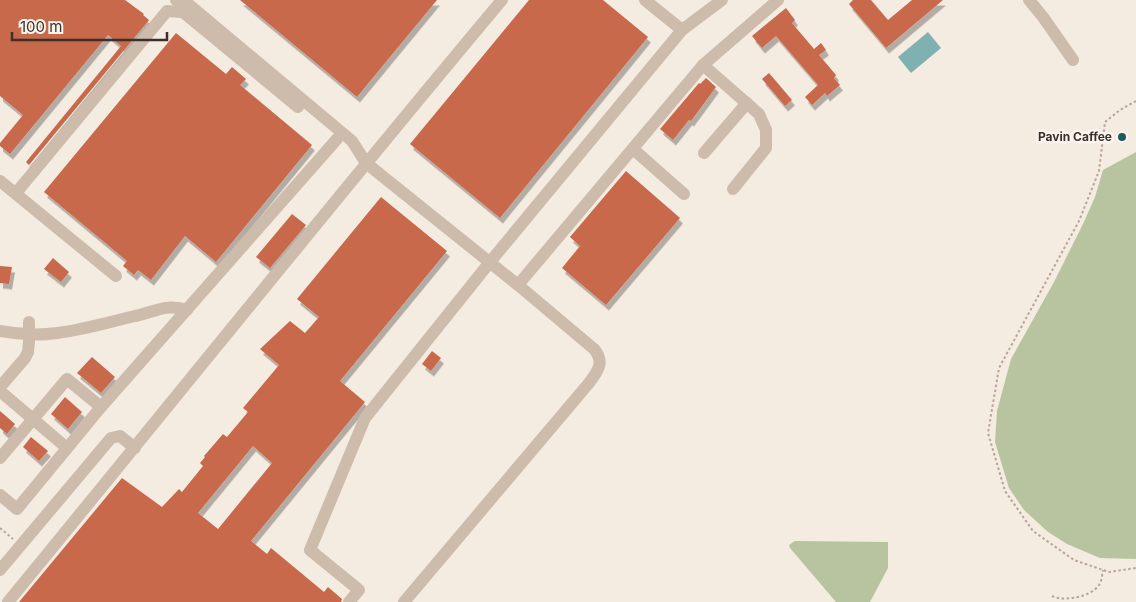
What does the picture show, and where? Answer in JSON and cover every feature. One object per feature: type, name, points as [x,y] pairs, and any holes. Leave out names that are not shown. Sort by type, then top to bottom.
[{"type":"lane","points":[[176,0],[187,2],[352,140],[366,163]]},
{"type":"lane","points":[[8,602],[366,163],[502,0]]},
{"type":"lane","points":[[645,0],[682,30]]},
{"type":"lane","points":[[349,602],[358,590],[310,550],[365,418],[490,262],[682,30],[722,0]]},
{"type":"lane","points":[[518,285],[703,65],[778,0]]},
{"type":"lane","points":[[1029,0],[1073,60]]},
{"type":"lane","points":[[16,193],[167,11],[183,12],[594,349],[600,358],[600,366],[589,383],[404,602]]},
{"type":"lane","points":[[703,65],[759,114],[766,130],[766,148],[733,189]]},
{"type":"lane","points":[[704,153],[747,103]]},
{"type":"lane","points":[[0,495],[17,509],[102,407],[337,139]]},
{"type":"lane","points":[[633,149],[684,194]]},
{"type":"lane","points":[[0,181],[116,276]]},
{"type":"lane","points":[[0,330],[39,335],[63,333],[147,314],[169,306],[187,310]]},
{"type":"lane","points":[[0,387],[26,358],[29,341],[29,322]]},
{"type":"lane","points":[[0,458],[68,378],[102,407]]},
{"type":"lane","points":[[0,392],[67,448]]},
{"type":"lane","points":[[0,570],[111,438],[120,436],[135,448]]},
{"type":"path","points":[[1136,101],[1120,110],[1105,122],[1099,171],[1079,221],[999,368],[988,434],[1005,491],[1033,531],[1074,560],[1109,572],[1136,568]]},
{"type":"path","points":[[0,528],[21,545]]},
{"type":"path","points":[[1052,596],[1063,601],[1090,594],[1100,584],[1103,570]]},
{"type":"green space","points":[[1136,152],[1136,559],[1100,558],[1067,544],[1048,532],[1024,510],[1009,488],[995,442],[997,411],[1011,359],[1054,282],[1083,224],[1095,197],[1103,170]]},
{"type":"green space","points":[[795,541],[888,542],[888,568],[870,602],[836,602],[790,548],[789,545]]},
{"type":"water","points":[[928,32],[941,48],[911,73],[898,57]]},
{"type":"building","points":[[0,0],[125,0],[149,20],[29,165],[26,162],[121,46],[108,35],[10,154],[0,146],[0,143],[23,115],[0,96]]},
{"type":"building","points":[[240,0],[437,0],[357,97]]},
{"type":"building","points":[[529,0],[603,0],[648,37],[500,218],[410,144]]},
{"type":"building","points":[[853,0],[871,0],[888,20],[912,0],[943,0],[886,48],[849,4]]},
{"type":"building","points":[[786,8],[795,20],[792,23],[814,49],[821,43],[826,50],[819,55],[836,75],[834,78],[840,85],[827,96],[825,93],[812,105],[805,97],[818,85],[776,36],[762,48],[752,36]]},
{"type":"building","points":[[176,33],[226,74],[232,67],[246,79],[240,85],[312,145],[216,262],[185,236],[151,280],[138,270],[134,275],[123,266],[127,261],[44,192]]},
{"type":"building","points":[[769,73],[792,100],[785,106],[762,79]]},
{"type":"building","points":[[706,78],[716,87],[691,121],[689,120],[673,140],[660,129],[699,83]]},
{"type":"building","points":[[626,171],[680,218],[606,305],[562,268],[580,246],[570,237]]},
{"type":"building","points":[[381,197],[447,251],[340,381],[365,402],[251,541],[267,554],[271,548],[324,592],[328,587],[342,599],[341,602],[19,602],[122,478],[162,507],[179,489],[182,492],[203,466],[200,463],[204,456],[223,434],[227,437],[248,412],[243,408],[279,365],[260,349],[290,321],[305,333],[319,317],[297,299]],"holes":[[[253,446],[272,463],[218,529],[198,513]]]},
{"type":"building","points":[[292,214],[306,225],[270,268],[256,257]]},
{"type":"building","points":[[53,258],[69,272],[61,282],[44,269]]},
{"type":"building","points":[[0,266],[12,267],[9,284],[0,283]]},
{"type":"building","points":[[432,351],[441,358],[431,371],[422,364]]},
{"type":"building","points":[[92,357],[115,377],[101,393],[77,373]]},
{"type":"building","points":[[65,397],[82,412],[68,429],[51,414]]},
{"type":"building","points":[[0,411],[15,424],[7,434],[0,428]]},
{"type":"building","points":[[31,437],[48,451],[39,461],[23,447]]},
{"type":"place","name":"Pavin Caffee","points":[[1122,137]]}]
